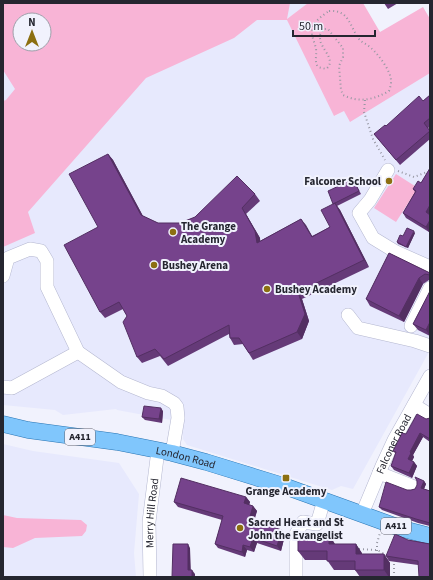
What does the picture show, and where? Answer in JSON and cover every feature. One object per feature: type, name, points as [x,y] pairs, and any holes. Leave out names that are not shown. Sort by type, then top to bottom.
[{"type":"main road","name":"London Road","points":[[3,424],[28,430],[117,442],[206,462],[324,500],[362,514]]},
{"type":"main road","name":"A411","points":[[362,514],[430,536]]},
{"type":"street","points":[[388,170],[370,200],[359,213],[373,238],[396,252],[430,267]]},
{"type":"street","points":[[3,276],[8,258],[30,249],[41,251],[47,260],[47,288],[78,352],[12,388],[3,387]]},
{"type":"street","points":[[411,326],[430,288]]},
{"type":"street","points":[[348,315],[358,328],[415,341],[430,346]]},
{"type":"street","name":"Merry Hill Road","points":[[78,352],[121,382],[148,393],[162,396],[174,403],[176,407],[178,418],[165,452],[149,522],[150,577]]},
{"type":"street","name":"Falconer Road","points":[[362,514],[394,440],[430,376]]},
{"type":"street","points":[[414,405],[430,415]]},
{"type":"street","points":[[379,473],[412,486]]},
{"type":"street","points":[[296,577],[296,534],[303,522],[318,524],[324,500]]},
{"type":"path","points":[[329,11],[336,11],[342,14],[351,24],[359,40],[371,48],[388,70],[391,81],[389,91],[377,98],[365,100],[350,99],[342,95],[338,66],[343,57],[343,48],[328,29],[324,29],[320,35],[321,44],[329,56],[329,67],[326,70],[322,69],[315,63],[316,50],[311,32],[315,23],[329,11]]},
{"type":"path","points":[[365,100],[364,112],[373,140]]},
{"type":"path","points":[[378,556],[377,543],[382,521]]},
{"type":"path","points":[[356,549],[377,550],[394,560],[394,573]]},
{"type":"shaded area","name":"The Grange Academy","points":[[3,3],[308,3],[287,19],[335,116],[344,111],[423,7],[430,19],[430,350],[353,489],[341,486],[332,490],[187,445],[183,439],[182,422],[116,409],[63,415],[55,410],[3,405]]},
{"type":"shaded area","points":[[3,3],[290,3],[287,19],[308,3],[363,3],[380,32],[423,7],[430,19],[430,73],[350,122],[344,111],[334,116],[287,20],[257,20],[234,38],[146,78],[28,212],[35,233],[3,247],[3,101],[6,100],[15,89],[3,70]]},
{"type":"shaded area","points":[[396,174],[418,188],[396,222],[374,208]]},
{"type":"shaded area","points":[[3,444],[33,451],[119,463],[139,494],[134,553],[136,577],[3,577]]},
{"type":"shaded area","points":[[3,515],[17,518],[81,520],[87,525],[86,531],[82,536],[35,538],[13,548],[3,547]]},
{"type":"building","points":[[430,95],[430,118],[424,123],[430,131],[396,160],[374,134],[385,125],[386,126],[419,96],[423,101]]},
{"type":"building","name":"Bushey Arena","points":[[108,154],[141,215],[158,223],[180,223],[195,217],[237,176],[255,194],[242,208],[255,231],[257,243],[301,219],[312,237],[330,227],[321,210],[335,203],[364,260],[298,292],[305,314],[297,332],[249,353],[239,338],[230,338],[229,325],[164,359],[155,349],[137,357],[123,322],[127,316],[119,302],[100,312],[64,245],[98,227],[69,174]]},
{"type":"building","points":[[430,168],[430,205],[426,212],[430,215],[430,220],[426,227],[403,213],[416,191],[413,189],[418,181],[421,183]]},
{"type":"building","points":[[352,177],[359,191],[333,204],[328,191],[343,184],[342,182]]},
{"type":"building","points":[[407,228],[414,231],[406,247],[397,242],[400,235],[403,236]]},
{"type":"building","points":[[389,253],[430,273],[430,275],[425,274],[419,278],[399,316],[366,299]]},
{"type":"building","points":[[430,291],[430,322],[426,330],[413,324]]},
{"type":"building","points":[[144,406],[161,408],[159,419],[142,417]]},
{"type":"building","points":[[417,414],[426,419],[430,418],[430,439],[420,433],[408,459],[414,462],[409,473],[391,466],[396,452],[393,451],[402,433],[406,434]]},
{"type":"building","points":[[415,477],[424,481],[421,488],[430,491],[430,523],[379,507],[386,482],[407,490],[411,490],[415,489],[417,485]]},
{"type":"building","points":[[181,478],[246,497],[244,503],[253,506],[249,520],[282,530],[277,546],[253,538],[250,547],[243,545],[242,552],[215,544],[223,516],[174,502]]},
{"type":"building","points":[[298,534],[329,534],[329,544],[356,544],[356,554],[384,554],[384,570],[355,570],[355,561],[327,561],[327,551],[298,551]]},
{"type":"building","points":[[395,534],[408,540],[430,544],[430,577],[419,577],[418,561],[386,556]]},
{"type":"building","points":[[173,544],[188,544],[188,570],[192,570],[192,577],[172,577]]},
{"type":"place","name":"Falconer School","points":[[389,181]]},
{"type":"place","name":"The Grange Academy","points":[[173,232]]},
{"type":"place","name":"Bushey Arena","points":[[154,265]]},
{"type":"place","name":"Bushey Academy","points":[[267,289]]},
{"type":"place","name":"Grange Academy","points":[[286,478]]},
{"type":"place","name":"Sacred Heart and St John the Evangelist","points":[[240,528]]}]
